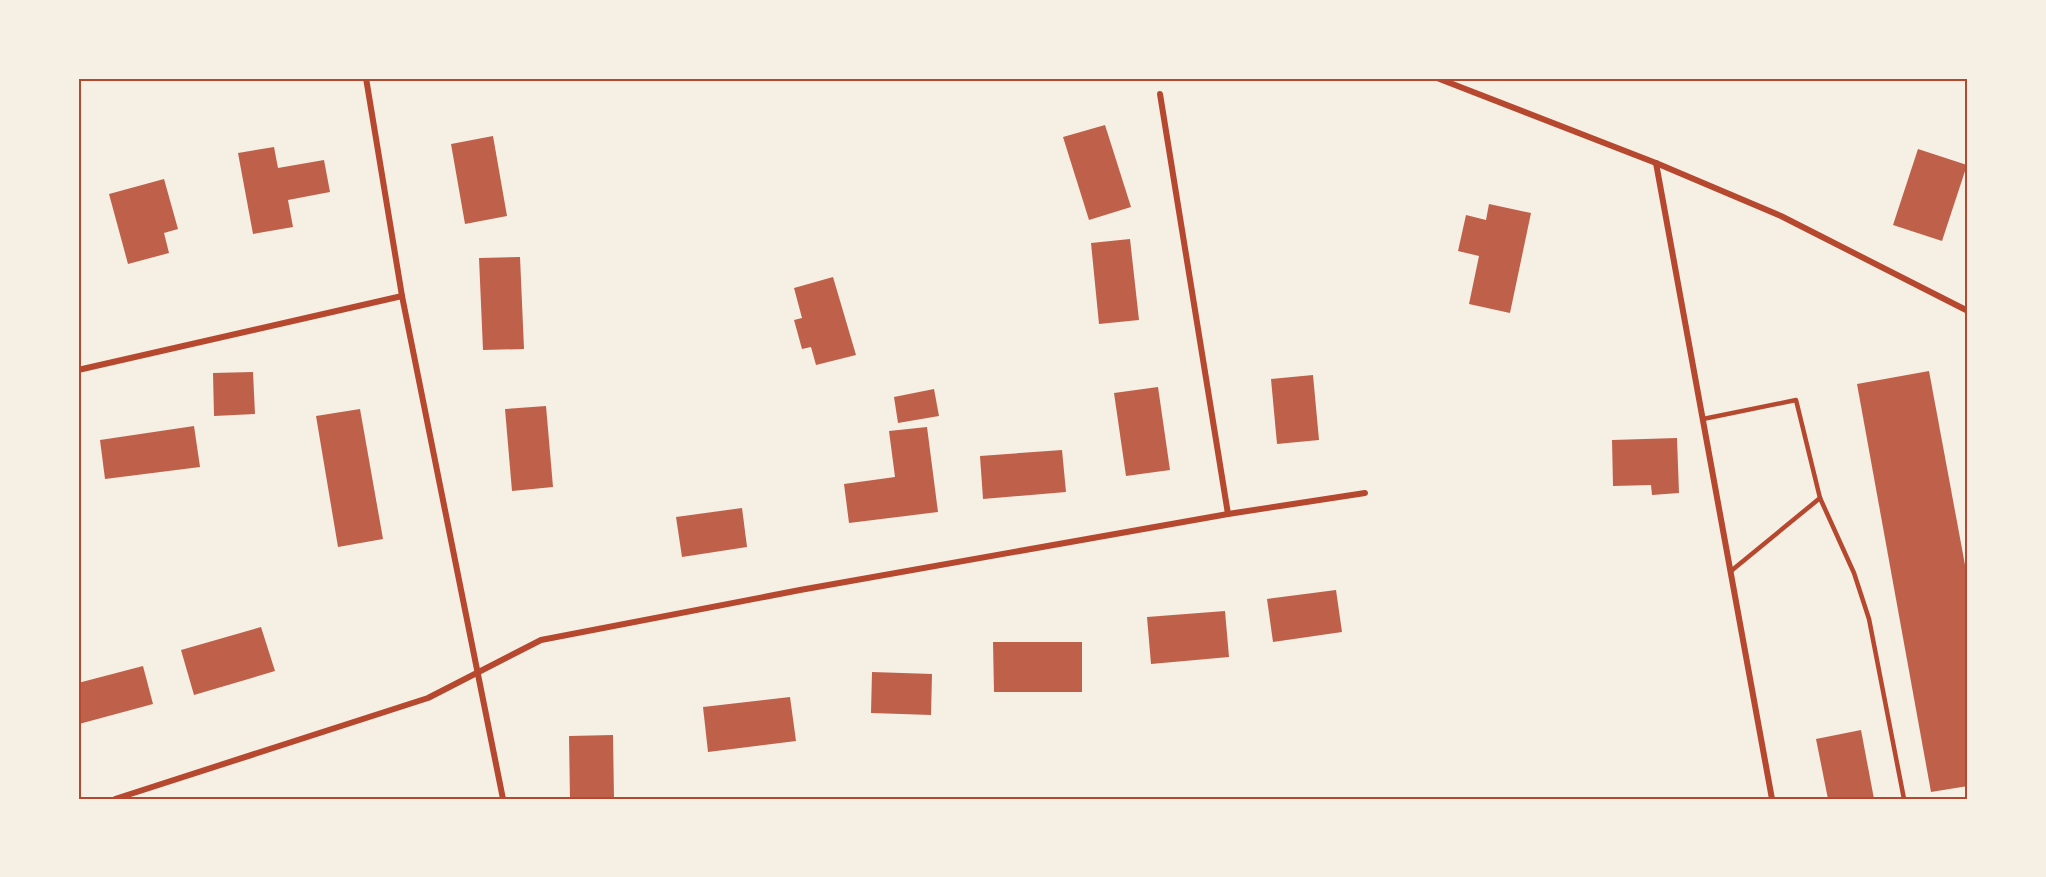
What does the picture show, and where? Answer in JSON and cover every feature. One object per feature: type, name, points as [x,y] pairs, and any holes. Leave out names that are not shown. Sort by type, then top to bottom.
[{"type":"street","points":[[366,78],[402,296],[503,799]]},
{"type":"street","points":[[1437,78],[1656,163],[1780,216],[1968,311]]},
{"type":"street","points":[[1160,94],[1228,514]]},
{"type":"street","points":[[1656,163],[1772,799]]},
{"type":"street","points":[[78,370],[402,296]]},
{"type":"street","points":[[115,799],[428,698],[541,640],[800,590],[1228,514],[1365,493]]},
{"type":"lane","points":[[1703,419],[1796,400],[1820,498],[1854,573],[1869,619],[1904,799]]},
{"type":"lane","points":[[1731,571],[1820,498]]},
{"type":"building","points":[[1105,125],[1131,207],[1089,220],[1063,137]]},
{"type":"building","points":[[493,136],[507,216],[465,224],[451,144]]},
{"type":"building","points":[[274,147],[278,168],[324,160],[330,192],[288,200],[293,227],[253,234],[238,153]]},
{"type":"building","points":[[1918,149],[1967,165],[1942,241],[1893,225]]},
{"type":"building","points":[[164,179],[178,229],[164,233],[169,253],[128,264],[109,194]]},
{"type":"building","points":[[1489,204],[1531,213],[1510,313],[1469,304],[1479,256],[1458,251],[1466,215],[1486,220]]},
{"type":"building","points":[[1130,239],[1139,320],[1099,324],[1091,243]]},
{"type":"building","points":[[520,257],[524,349],[483,350],[479,258]]},
{"type":"building","points":[[833,277],[856,355],[816,365],[811,347],[802,349],[794,320],[802,318],[794,288]]},
{"type":"building","points":[[1929,371],[1968,581],[1968,786],[1931,792],[1857,384]]},
{"type":"building","points":[[253,372],[255,414],[214,416],[213,373]]},
{"type":"building","points":[[1313,375],[1319,440],[1277,444],[1271,379]]},
{"type":"building","points":[[1158,387],[1170,470],[1126,476],[1114,393]]},
{"type":"building","points":[[934,389],[939,416],[898,423],[894,397]]},
{"type":"building","points":[[546,406],[553,487],[512,491],[505,409]]},
{"type":"building","points":[[360,409],[383,539],[338,547],[316,416]]},
{"type":"building","points":[[194,426],[200,467],[105,479],[100,440]]},
{"type":"building","points":[[927,427],[938,512],[849,523],[844,484],[895,477],[889,431]]},
{"type":"building","points":[[1677,438],[1679,493],[1652,495],[1651,485],[1613,486],[1612,440]]},
{"type":"building","points":[[1062,450],[1066,492],[983,499],[980,456]]},
{"type":"building","points":[[742,508],[747,547],[682,557],[676,517]]},
{"type":"building","points":[[1336,590],[1342,632],[1273,642],[1267,599]]},
{"type":"building","points":[[1225,611],[1229,657],[1151,664],[1147,617]]},
{"type":"building","points":[[261,627],[275,671],[194,695],[181,650]]},
{"type":"building","points":[[993,642],[1082,642],[1082,692],[994,692]]},
{"type":"building","points":[[143,666],[153,704],[79,724],[78,683]]},
{"type":"building","points":[[872,672],[932,674],[931,715],[871,713]]},
{"type":"building","points":[[790,697],[796,741],[708,752],[703,707]]},
{"type":"building","points":[[1861,730],[1874,799],[1828,799],[1816,739]]},
{"type":"building","points":[[613,735],[614,799],[570,799],[569,736]]}]
